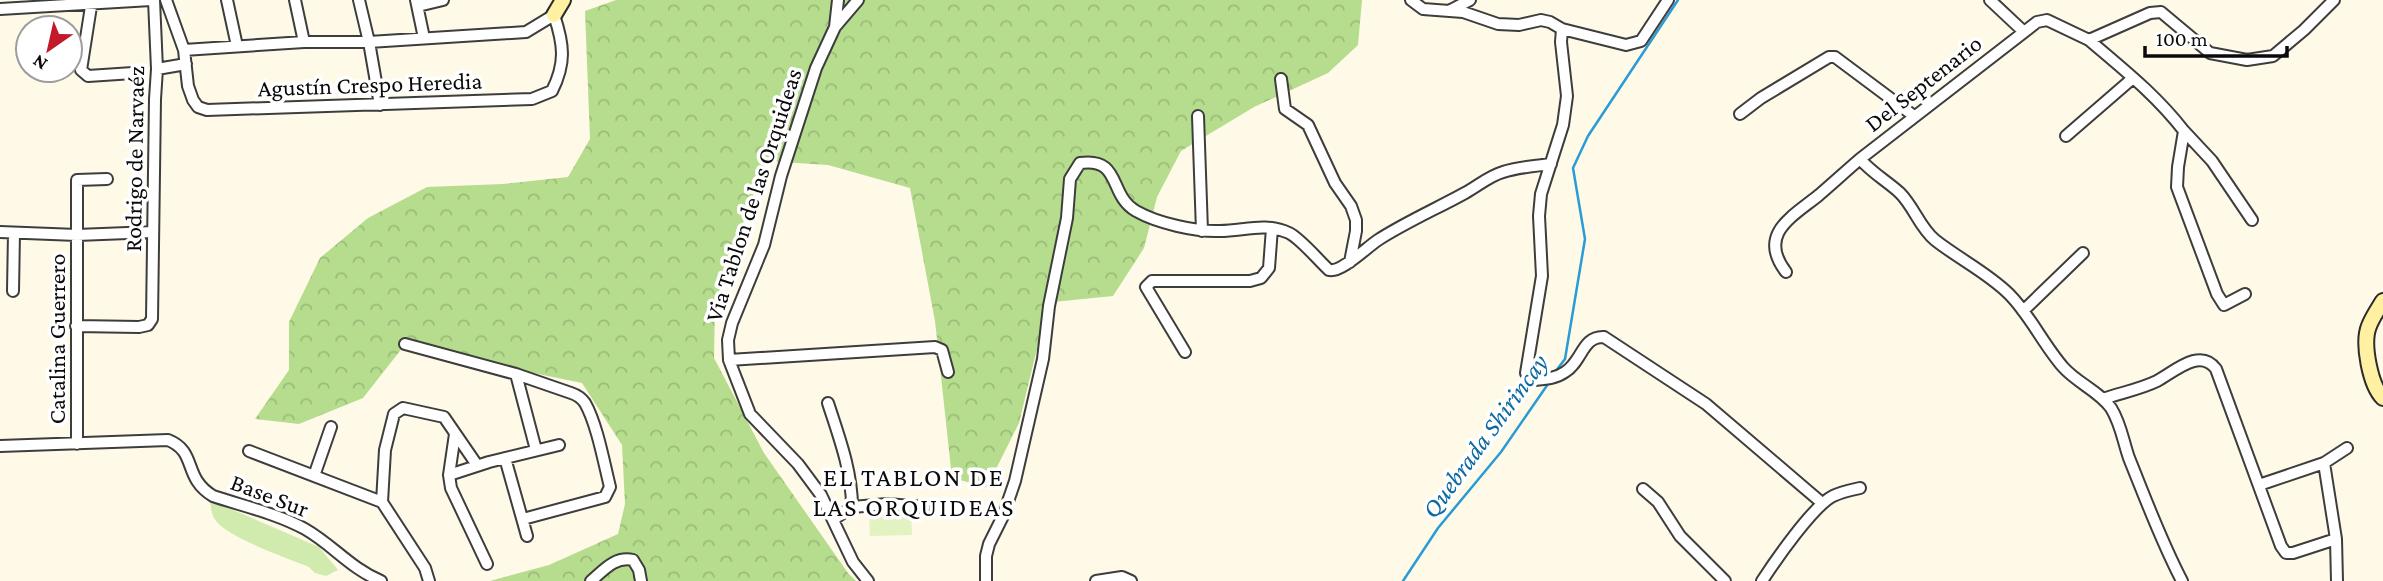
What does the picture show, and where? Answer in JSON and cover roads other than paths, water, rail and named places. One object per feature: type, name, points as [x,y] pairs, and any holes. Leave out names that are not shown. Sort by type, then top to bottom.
[{"type":"street","points":[[0,9],[92,1],[152,0]]},
{"type":"street","name":"Rodrigo de Narvaéz","points":[[76,326],[139,327],[148,325],[152,319],[157,69],[152,0]]},
{"type":"street","points":[[157,69],[186,64],[184,50],[166,0]]},
{"type":"street","points":[[227,0],[237,46]]},
{"type":"street","points":[[295,0],[304,42]]},
{"type":"street","points":[[359,0],[380,105]]},
{"type":"street","points":[[424,38],[417,3],[443,0]]},
{"type":"street","points":[[184,50],[526,32],[563,0]]},
{"type":"street","points":[[835,27],[838,0]]},
{"type":"street","name":"Via Tablon de las Orquideas","points":[[858,0],[835,27],[816,68],[781,176],[764,245],[732,323],[728,340],[729,360],[750,414],[798,464],[821,495],[853,562],[868,581]]},
{"type":"street","points":[[1411,0],[1423,9],[1462,12],[1508,25],[1541,20],[1562,29],[1626,45],[1641,41],[1668,0]]},
{"type":"street","points":[[1449,11],[1470,0]]},
{"type":"street","points":[[1990,0],[2023,32]]},
{"type":"street","points":[[2252,220],[2212,161],[2168,110],[2089,40],[2150,13],[2161,12],[2210,53],[2247,60],[2273,56],[2334,0]]},
{"type":"street","points":[[92,1],[81,71],[88,76],[133,73]]},
{"type":"street","name":"Agustín Crespo Heredia","points":[[186,64],[192,100],[198,107],[207,110],[532,99],[552,92],[563,59],[552,7]]},
{"type":"street","name":"Del Septenario","points":[[2089,40],[2047,20],[2037,22],[1860,159],[1869,170],[1899,192],[1914,209],[1933,239],[2007,292],[2064,368],[2103,399],[2119,424],[2125,448],[2163,544],[2182,581]]},
{"type":"street","points":[[1562,29],[1567,96],[1563,125],[1541,194],[1539,216],[1542,276],[1526,373],[1533,380],[1553,379],[1573,366],[1587,342],[1594,336],[1604,337],[1706,404],[1822,503]]},
{"type":"street","points":[[1740,114],[1829,57],[1835,57],[1914,117]]},
{"type":"street","points":[[2066,136],[2133,78]]},
{"type":"street","points":[[1281,79],[1285,109],[1308,125],[1335,183],[1351,206],[1356,220],[1350,262]]},
{"type":"street","points":[[1198,116],[1202,231]]},
{"type":"street","points":[[2184,131],[2177,187],[2217,295],[2224,305],[2245,294]]},
{"type":"street","points":[[1786,272],[1778,261],[1775,250],[1776,237],[1786,219],[1860,159]]},
{"type":"street","points":[[986,581],[989,544],[1003,516],[1015,481],[1043,359],[1049,306],[1067,218],[1070,179],[1080,163],[1093,161],[1108,169],[1123,198],[1131,208],[1141,214],[1202,231],[1222,232],[1260,226],[1272,228],[1291,234],[1329,270],[1334,271],[1392,231],[1491,176],[1505,171],[1551,164]]},
{"type":"street","name":"Catalina Guerrero","points":[[77,444],[78,180],[107,179]]},
{"type":"street","points":[[1185,352],[1146,287],[1148,283],[1250,281],[1261,278],[1269,268],[1272,228]]},
{"type":"street","points":[[0,232],[77,235],[153,232]]},
{"type":"street","points":[[13,291],[14,233]]},
{"type":"street","points":[[2023,311],[2083,253]]},
{"type":"street","points":[[2383,301],[2367,328],[2369,367],[2383,398]]},
{"type":"street","points":[[405,344],[516,374],[580,397],[586,404],[610,486],[609,492],[606,497],[523,519]]},
{"type":"street","points":[[729,360],[935,347],[942,350],[948,372]]},
{"type":"street","points":[[2103,399],[2156,382],[2175,369],[2206,359],[2216,369],[2281,547],[2287,553],[2336,539]]},
{"type":"street","points":[[516,374],[536,450]]},
{"type":"street","points":[[828,403],[845,455],[852,507]]},
{"type":"street","points":[[382,502],[385,450],[397,410],[403,408],[444,418],[477,465]]},
{"type":"street","points":[[314,476],[331,427]]},
{"type":"street","points":[[455,434],[451,488],[486,564]]},
{"type":"street","name":"Base Sur","points":[[77,444],[168,440],[181,445],[201,488],[213,495],[304,528],[349,564],[381,581]]},
{"type":"street","points":[[0,446],[77,444]]},
{"type":"street","points":[[450,475],[477,465],[559,445]]},
{"type":"street","points":[[2259,485],[2324,463],[2347,448]]},
{"type":"street","points":[[249,451],[382,502],[425,568],[429,581]]},
{"type":"street","points":[[505,458],[527,536]]},
{"type":"street","points":[[2324,463],[2336,539],[2337,581]]},
{"type":"street","points":[[1762,581],[1785,547],[1822,503],[1833,496],[1860,488]]},
{"type":"street","points":[[1643,489],[1658,502],[1680,536],[1725,581]]},
{"type":"street","points":[[834,519],[852,507],[887,504],[924,507]]},
{"type":"street","points":[[591,581],[612,563],[624,558],[632,560],[639,570],[641,581]]},
{"type":"street","points":[[1096,581],[1122,578],[1131,581]]},
{"type":"waterway","name":"Quebrada Shirincay","points":[[1555,372],[1565,359],[1585,239],[1573,168],[1588,136],[1678,0]]},
{"type":"waterway","name":"Quebrada Shirincay","points":[[1403,581],[1438,528],[1501,452],[1548,384]]},
{"type":"district","name":"EL TABLON DE LAS ORQUIDEAS","points":[[914,492]]}]
